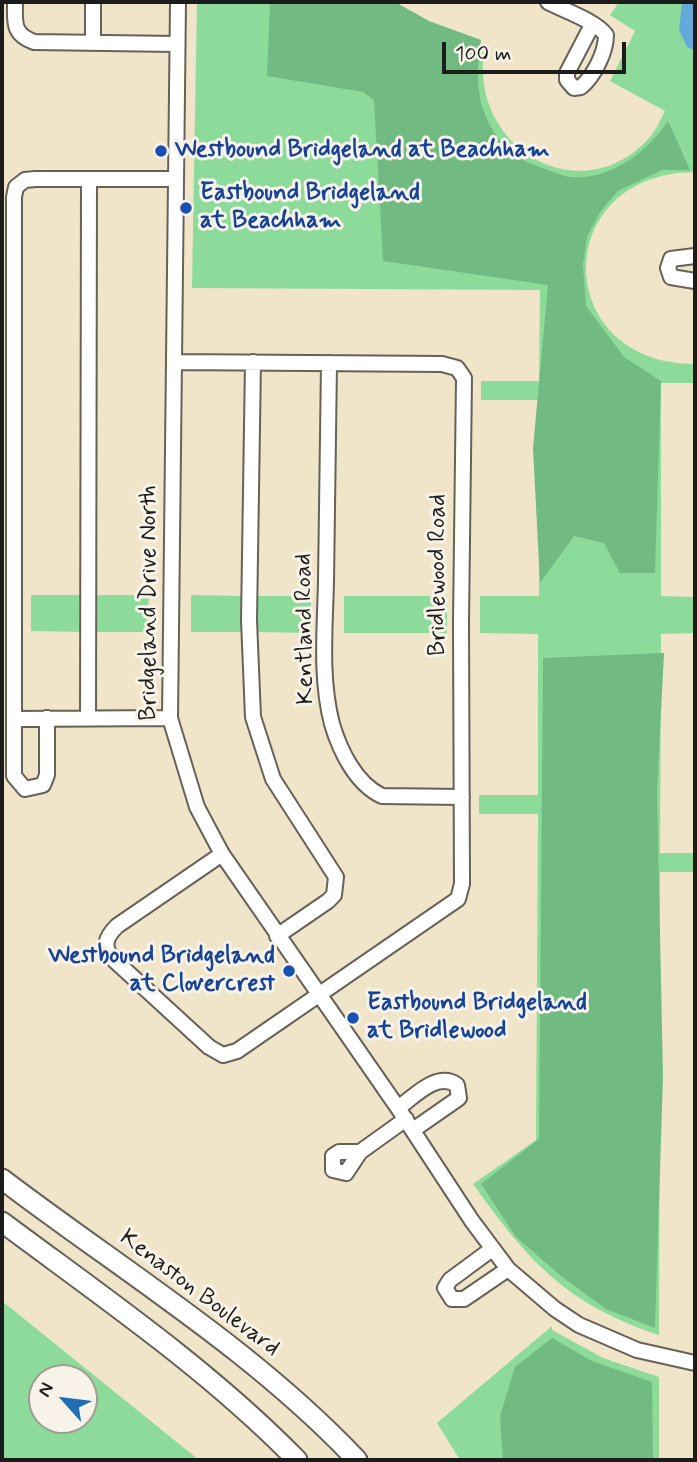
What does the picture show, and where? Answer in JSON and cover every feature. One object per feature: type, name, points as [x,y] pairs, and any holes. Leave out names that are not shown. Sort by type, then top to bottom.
[{"type":"main road","name":"Kenaston Boulevard","points":[[2,1179],[227,1342],[357,1460]]},
{"type":"main road","points":[[2,1222],[173,1348],[246,1410],[297,1460]]},
{"type":"street","points":[[15,2],[15,28],[21,37],[34,42],[177,44]]},
{"type":"street","points":[[93,2],[93,43]]},
{"type":"street","name":"Bridgeland Drive North","points":[[178,2],[170,718],[197,807],[222,854],[277,936],[508,1269],[555,1309],[608,1339],[637,1350],[695,1363]]},
{"type":"street","points":[[548,2],[592,25]]},
{"type":"street","points":[[47,718],[47,775],[43,785],[25,789],[15,776],[14,719],[16,187],[25,180],[176,179]]},
{"type":"street","points":[[88,718],[89,180]]},
{"type":"street","points":[[695,256],[671,259],[668,268],[671,277],[695,281]]},
{"type":"street","name":"Bridlewood Road","points":[[174,362],[442,364],[457,368],[464,378],[463,884],[458,899],[320,995]]},
{"type":"street","points":[[253,362],[249,620],[253,717],[273,779],[336,877],[334,895],[328,901],[277,936]]},
{"type":"street","name":"Kentland Road","points":[[329,363],[325,620],[326,680],[332,723],[346,759],[374,792],[382,796],[463,797]]},
{"type":"street","points":[[14,719],[170,718]]},
{"type":"street","points":[[222,854],[117,926],[106,942],[106,951],[209,1046],[223,1055],[237,1051],[320,995]]},
{"type":"street","points":[[360,1152],[406,1119]]},
{"type":"street","points":[[492,1249],[450,1280],[445,1288],[447,1295],[452,1299],[464,1299],[508,1269]]},
{"type":"green space","points":[[197,2],[389,2],[484,52],[484,87],[494,117],[512,142],[536,160],[564,169],[593,170],[622,160],[649,138],[665,111],[610,81],[635,31],[610,15],[619,2],[695,2],[695,172],[647,181],[613,202],[593,233],[586,268],[593,304],[614,334],[648,356],[695,364],[695,383],[661,383],[661,596],[695,597],[695,633],[661,634],[660,853],[695,853],[695,872],[660,872],[659,1335],[599,1309],[552,1277],[513,1236],[473,1184],[536,1140],[538,814],[479,814],[479,795],[538,795],[538,634],[480,633],[480,596],[539,596],[539,400],[481,400],[481,381],[539,381],[540,290],[192,288]]},
{"type":"green space","points":[[270,2],[395,2],[429,21],[481,40],[478,68],[480,96],[494,133],[506,148],[522,159],[563,175],[586,177],[614,169],[639,153],[668,121],[690,170],[662,170],[618,191],[600,212],[587,237],[583,265],[586,306],[624,357],[661,381],[655,573],[620,573],[604,543],[574,536],[540,583],[533,448],[548,285],[383,261],[374,100],[363,92],[267,76]]},
{"type":"green space","points":[[31,595],[85,595],[85,632],[31,631]]},
{"type":"green space","points":[[94,595],[149,595],[146,632],[93,632]]},
{"type":"green space","points":[[191,595],[245,596],[245,632],[191,632]]},
{"type":"green space","points":[[257,596],[311,596],[311,633],[257,632]]},
{"type":"green space","points":[[344,596],[447,596],[447,633],[344,633]]},
{"type":"green space","points":[[664,653],[657,792],[663,1076],[655,1328],[606,1309],[561,1276],[516,1237],[481,1184],[539,1139],[543,658]]},
{"type":"green space","points":[[2,1301],[80,1364],[28,1364],[28,1434],[98,1434],[98,1378],[199,1460],[2,1460]]},
{"type":"green space","points":[[552,1326],[552,1330],[603,1358],[659,1377],[659,1460],[460,1460],[437,1423]]},
{"type":"green space","points":[[552,1338],[592,1361],[652,1382],[653,1460],[503,1460],[500,1416],[515,1367]]},
{"type":"water","points":[[682,2],[695,2],[695,50],[687,47],[679,30]]},
{"type":"place","name":"Westbound Bridgeland at Beachham","points":[[161,151]]},
{"type":"place","name":"Eastbound Bridgeland at Beachham","points":[[186,208]]},
{"type":"place","name":"Westbound Bridgeland at Clovercrest","points":[[289,971]]},
{"type":"place","name":"Eastbound Bridgeland at Bridlewood","points":[[353,1018]]}]
